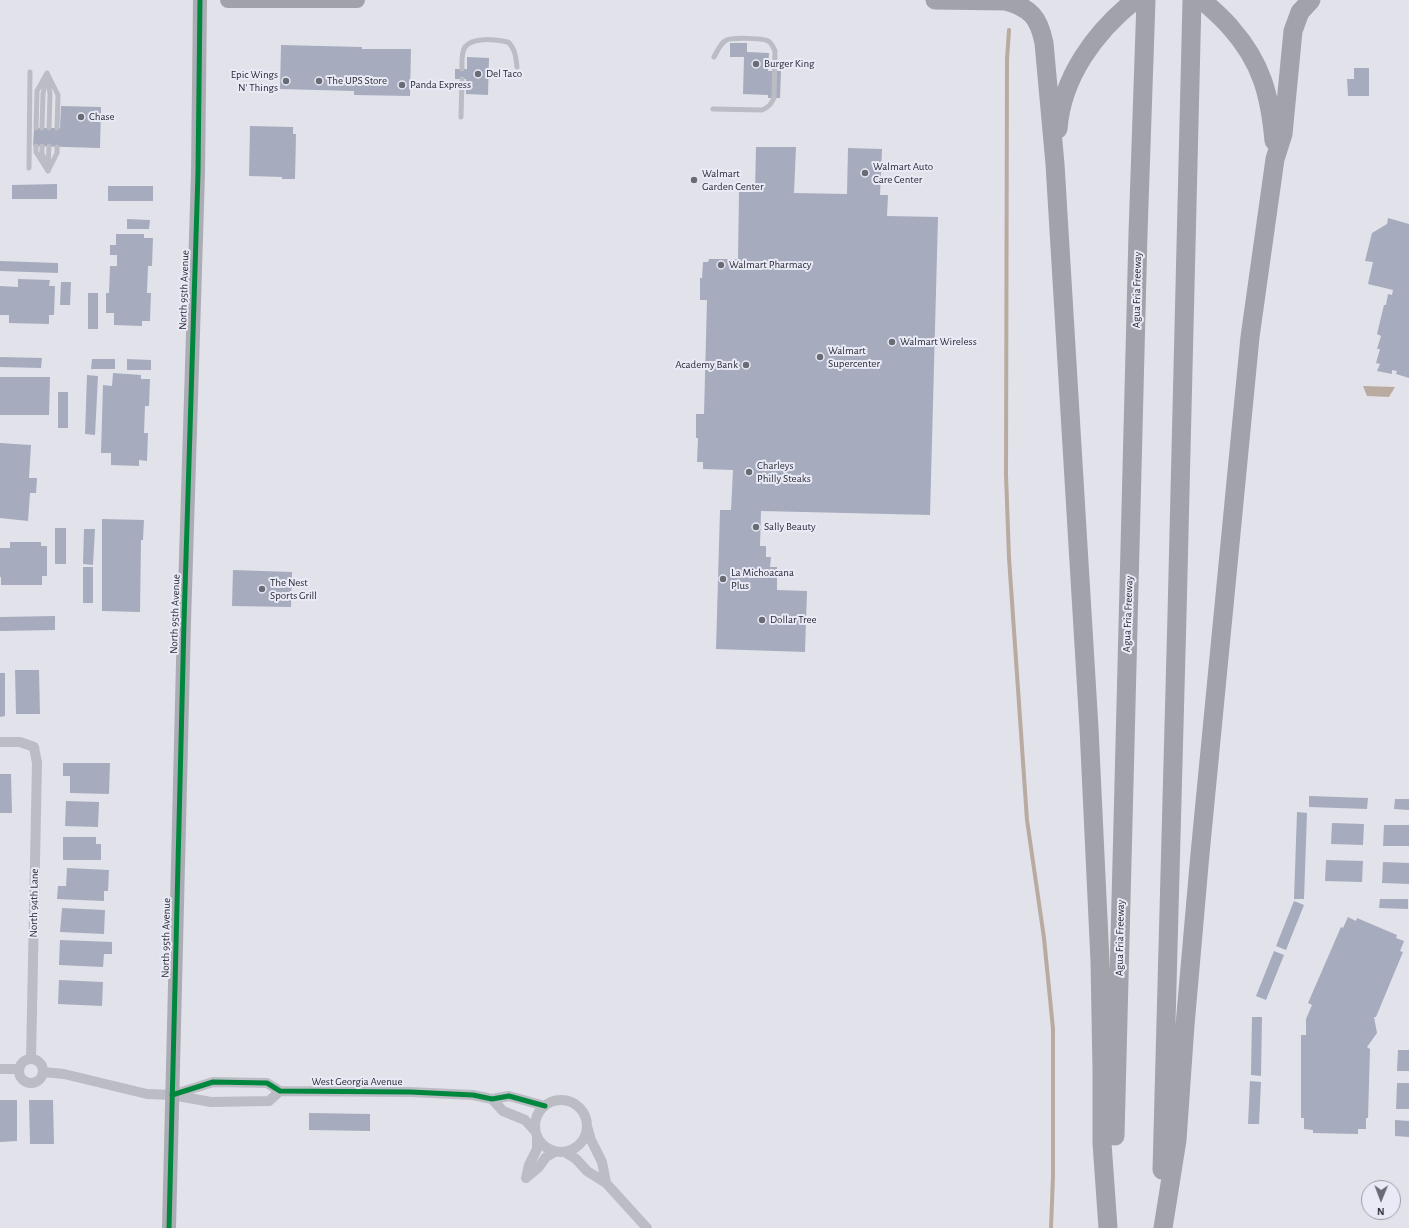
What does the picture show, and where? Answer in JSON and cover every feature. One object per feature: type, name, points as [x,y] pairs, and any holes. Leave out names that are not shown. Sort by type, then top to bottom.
[{"type":"highway","points":[[935,0],[1006,0],[1025,8],[1036,18],[1042,29],[1055,164],[1089,736],[1100,961],[1102,1143],[1110,1228]]},
{"type":"highway","points":[[1055,164],[1058,121],[1064,96],[1071,78],[1078,64],[1098,36],[1135,0]]},
{"type":"highway","name":"Agua Fria Freeway","points":[[1110,1228],[1117,1068],[1138,234],[1146,0]]},
{"type":"highway","points":[[1160,1228],[1192,0]]},
{"type":"highway","points":[[1202,0],[1235,32],[1253,58],[1262,77],[1269,100],[1275,159]]},
{"type":"highway","points":[[1163,1228],[1177,1140],[1185,1025],[1200,854],[1249,352],[1275,159],[1283,134],[1292,31],[1300,12],[1312,0]]},
{"type":"main road","points":[[228,0],[357,0]]},
{"type":"street","name":"North 95th Avenue","points":[[169,1228],[198,174],[200,0]]},
{"type":"street","name":"North 94th Lane","points":[[0,742],[20,742],[34,747],[37,763],[31,1059]]},
{"type":"street","points":[[0,1070],[18,1069],[24,1061],[31,1059],[40,1063],[43,1072],[40,1079],[33,1083],[29,1083],[22,1080],[18,1069]]},
{"type":"street","name":"West Georgia Avenue","points":[[43,1072],[64,1074],[147,1094],[172,1095],[211,1102],[269,1101],[280,1091]]},
{"type":"street","name":"West Georgia Avenue","points":[[172,1095],[213,1082],[267,1083],[280,1091],[410,1092],[473,1095],[492,1099],[509,1096],[544,1106]]},
{"type":"street","points":[[492,1099],[503,1111],[525,1120],[536,1134],[542,1145],[576,1159],[588,1171],[606,1183],[647,1228]]},
{"type":"street","points":[[587,1126],[586,1134],[582,1142],[576,1148],[546,1157],[538,1168],[526,1178],[529,1165],[537,1149],[535,1120],[538,1112],[544,1106],[560,1100],[568,1101],[576,1105],[584,1114],[594,1146],[602,1162],[606,1183]]},
{"type":"lane","points":[[713,109],[762,110],[767,108],[774,98],[775,51],[768,41],[730,39],[724,41],[714,57]]},
{"type":"lane","points":[[462,69],[465,48],[469,43],[478,40],[508,42],[512,45],[518,67]]},
{"type":"lane","points":[[29,168],[30,72]]},
{"type":"lane","points":[[36,128],[37,91],[47,73]]},
{"type":"lane","points":[[42,128],[43,94],[47,73]]},
{"type":"lane","points":[[47,73],[50,94],[49,128]]},
{"type":"lane","points":[[47,73],[58,95],[57,128]]},
{"type":"lane","points":[[461,117],[462,79]]},
{"type":"lane","points":[[39,146],[48,171]]},
{"type":"lane","points":[[48,171],[49,146]]},
{"type":"lane","points":[[48,171],[57,153],[57,147]]},
{"type":"shaded area","points":[[1363,386],[1395,387],[1389,397],[1367,396]]},
{"type":"building","name":"Burger King","points":[[730,43],[747,43],[747,52],[769,53],[768,71],[781,71],[780,98],[768,98],[768,95],[743,94],[744,57],[730,57]]},
{"type":"building","points":[[281,45],[362,47],[362,49],[411,49],[410,96],[354,95],[354,91],[280,89]]},
{"type":"building","name":"Del Taco","points":[[467,57],[489,58],[488,95],[466,94],[466,79],[455,79],[455,69],[467,69]]},
{"type":"building","points":[[1354,68],[1369,68],[1369,96],[1348,96],[1347,79],[1354,79]]},
{"type":"building","name":"Chase","points":[[61,106],[101,107],[100,148],[33,146],[34,128],[60,128]]},
{"type":"building","points":[[250,126],[293,127],[293,134],[296,134],[295,179],[249,176]]},
{"type":"building","name":"Walmart Supercenter","points":[[756,147],[796,147],[794,193],[847,194],[848,148],[882,149],[880,195],[888,195],[887,216],[938,217],[930,515],[761,511],[760,546],[766,546],[766,557],[771,557],[770,567],[777,567],[777,590],[807,591],[805,652],[716,649],[720,510],[731,510],[733,470],[703,469],[703,462],[697,462],[698,438],[696,438],[696,414],[704,414],[707,300],[700,300],[700,278],[702,278],[703,262],[708,262],[709,259],[738,259],[739,192],[755,192]]},
{"type":"building","points":[[57,184],[57,199],[12,199],[12,185]]},
{"type":"building","points":[[108,186],[153,186],[153,201],[108,201]]},
{"type":"building","points":[[1388,218],[1409,224],[1409,378],[1396,374],[1397,371],[1392,370],[1392,374],[1377,371],[1380,364],[1376,363],[1380,349],[1377,349],[1381,336],[1377,334],[1388,294],[1392,295],[1393,290],[1368,284],[1373,262],[1365,261],[1372,233],[1387,224]]},
{"type":"building","points":[[127,219],[150,220],[149,229],[127,229]]},
{"type":"building","points":[[116,234],[144,234],[144,238],[153,238],[152,266],[148,266],[147,293],[151,293],[150,321],[142,321],[142,326],[114,325],[114,313],[106,313],[106,293],[109,293],[110,266],[117,266],[117,255],[110,255],[110,245],[116,245]]},
{"type":"building","points":[[0,261],[58,263],[58,273],[0,271]]},
{"type":"building","points":[[18,279],[50,280],[49,286],[55,286],[54,315],[49,315],[49,324],[9,323],[9,315],[0,315],[0,286],[18,287]]},
{"type":"building","points":[[61,282],[71,282],[70,305],[60,305]]},
{"type":"building","points":[[88,293],[98,293],[98,329],[88,329]]},
{"type":"building","points":[[0,357],[42,358],[41,368],[0,367]]},
{"type":"building","points":[[92,359],[115,359],[115,369],[91,369]]},
{"type":"building","points":[[127,359],[151,360],[151,370],[127,370]]},
{"type":"building","points":[[113,373],[141,375],[141,379],[150,379],[149,406],[145,406],[144,433],[148,433],[147,461],[139,460],[139,466],[111,465],[111,453],[101,453],[103,385],[112,386]]},
{"type":"building","points":[[87,375],[98,376],[95,435],[85,434]]},
{"type":"building","points":[[0,377],[50,377],[49,415],[0,415]]},
{"type":"building","points":[[58,392],[68,392],[68,428],[58,428]]},
{"type":"building","points":[[0,443],[31,445],[29,478],[37,478],[36,493],[30,493],[28,521],[0,518]]},
{"type":"building","points":[[102,519],[144,520],[143,540],[141,540],[140,612],[102,611]]},
{"type":"building","points":[[55,528],[66,528],[66,564],[55,564]]},
{"type":"building","points":[[84,529],[95,529],[93,565],[83,564]]},
{"type":"building","points":[[10,542],[41,542],[41,546],[47,546],[47,576],[42,576],[42,585],[1,585],[0,548],[10,548]]},
{"type":"building","points":[[83,567],[93,567],[93,603],[83,603]]},
{"type":"building","name":"The Nest Sports Grill","points":[[233,570],[292,572],[291,607],[232,606]]},
{"type":"building","points":[[55,616],[55,630],[0,631],[0,617]]},
{"type":"building","points":[[15,670],[39,670],[40,714],[16,714]]},
{"type":"building","points":[[0,673],[5,673],[5,716],[0,717]]},
{"type":"building","points":[[63,763],[110,763],[109,794],[70,793],[70,776],[63,776]]},
{"type":"building","points":[[0,774],[11,774],[12,813],[0,813]]},
{"type":"building","points":[[1309,796],[1368,798],[1367,809],[1309,807]]},
{"type":"building","points":[[1395,799],[1409,799],[1409,810],[1394,809]]},
{"type":"building","points":[[66,801],[99,802],[98,827],[65,826]]},
{"type":"building","points":[[1297,812],[1307,813],[1304,899],[1294,899]]},
{"type":"building","points":[[1332,823],[1364,824],[1363,845],[1331,844]]},
{"type":"building","points":[[1384,825],[1409,825],[1409,846],[1383,846]]},
{"type":"building","points":[[63,837],[96,837],[96,844],[101,844],[101,860],[63,860]]},
{"type":"building","points":[[1326,860],[1363,861],[1362,882],[1325,881]]},
{"type":"building","points":[[1383,862],[1409,863],[1409,884],[1382,883]]},
{"type":"building","points":[[67,868],[109,870],[108,891],[104,891],[104,901],[57,899],[58,886],[66,886]]},
{"type":"building","points":[[1380,899],[1408,899],[1408,909],[1379,908]]},
{"type":"building","points":[[1294,901],[1304,905],[1286,950],[1276,946]]},
{"type":"building","points":[[62,908],[105,910],[104,934],[60,932]]},
{"type":"building","points":[[1348,917],[1356,921],[1357,918],[1397,935],[1396,938],[1404,941],[1400,951],[1403,952],[1376,1017],[1374,1017],[1377,1033],[1367,1047],[1370,1049],[1368,1118],[1366,1118],[1366,1129],[1358,1129],[1358,1134],[1313,1133],[1313,1130],[1304,1129],[1304,1118],[1301,1118],[1301,1035],[1306,1035],[1306,1019],[1312,1005],[1308,1003],[1341,927],[1343,928]]},
{"type":"building","points":[[60,940],[112,942],[112,954],[104,954],[103,967],[59,965]]},
{"type":"building","points":[[1274,951],[1284,955],[1266,1000],[1256,996]]},
{"type":"building","points":[[59,980],[103,982],[102,1006],[58,1004]]},
{"type":"building","points":[[1252,1017],[1262,1017],[1261,1076],[1251,1075]]},
{"type":"building","points":[[1398,1050],[1409,1050],[1409,1071],[1397,1071]]},
{"type":"building","points":[[1250,1081],[1261,1082],[1259,1124],[1248,1124]]},
{"type":"building","points":[[1397,1083],[1409,1083],[1409,1109],[1396,1109]]},
{"type":"building","points":[[0,1100],[17,1100],[17,1141],[0,1142]]},
{"type":"building","points":[[29,1100],[53,1100],[54,1144],[30,1144]]},
{"type":"building","points":[[309,1113],[370,1114],[370,1131],[309,1130]]},
{"type":"building","points":[[1395,1120],[1409,1121],[1409,1137],[1395,1136]]},
{"type":"waterway","points":[[1009,30],[1007,59],[1006,475],[1009,558],[1027,820],[1044,938],[1053,1029],[1053,1176],[1051,1228]]},
{"type":"cycle path","points":[[169,1228],[184,622],[198,173],[200,0]]},
{"type":"cycle path","points":[[172,1095],[213,1082],[267,1083],[280,1091],[410,1092],[473,1095],[492,1099],[509,1096],[545,1106]]},
{"type":"place","name":"Burger King","points":[[756,64]]},
{"type":"place","name":"Del Taco","points":[[478,74]]},
{"type":"place","name":"Epic Wings N' Things","points":[[286,81]]},
{"type":"place","name":"The UPS Store","points":[[319,81]]},
{"type":"place","name":"Panda Express","points":[[402,85]]},
{"type":"place","name":"Chase","points":[[81,117]]},
{"type":"place","name":"Walmart Auto Care Center","points":[[865,173]]},
{"type":"place","name":"Walmart Garden Center","points":[[694,180]]},
{"type":"place","name":"Walmart Pharmacy","points":[[721,265]]},
{"type":"place","name":"Walmart Wireless","points":[[892,342]]},
{"type":"place","name":"Walmart Supercenter","points":[[820,357]]},
{"type":"place","name":"Academy Bank","points":[[746,365]]},
{"type":"place","name":"Charleys Philly Steaks","points":[[749,472]]},
{"type":"place","name":"Sally Beauty","points":[[756,527]]},
{"type":"place","name":"La Michoacana Plus","points":[[723,579]]},
{"type":"place","name":"The Nest Sports Grill","points":[[262,589]]},
{"type":"place","name":"Dollar Tree","points":[[762,620]]}]
